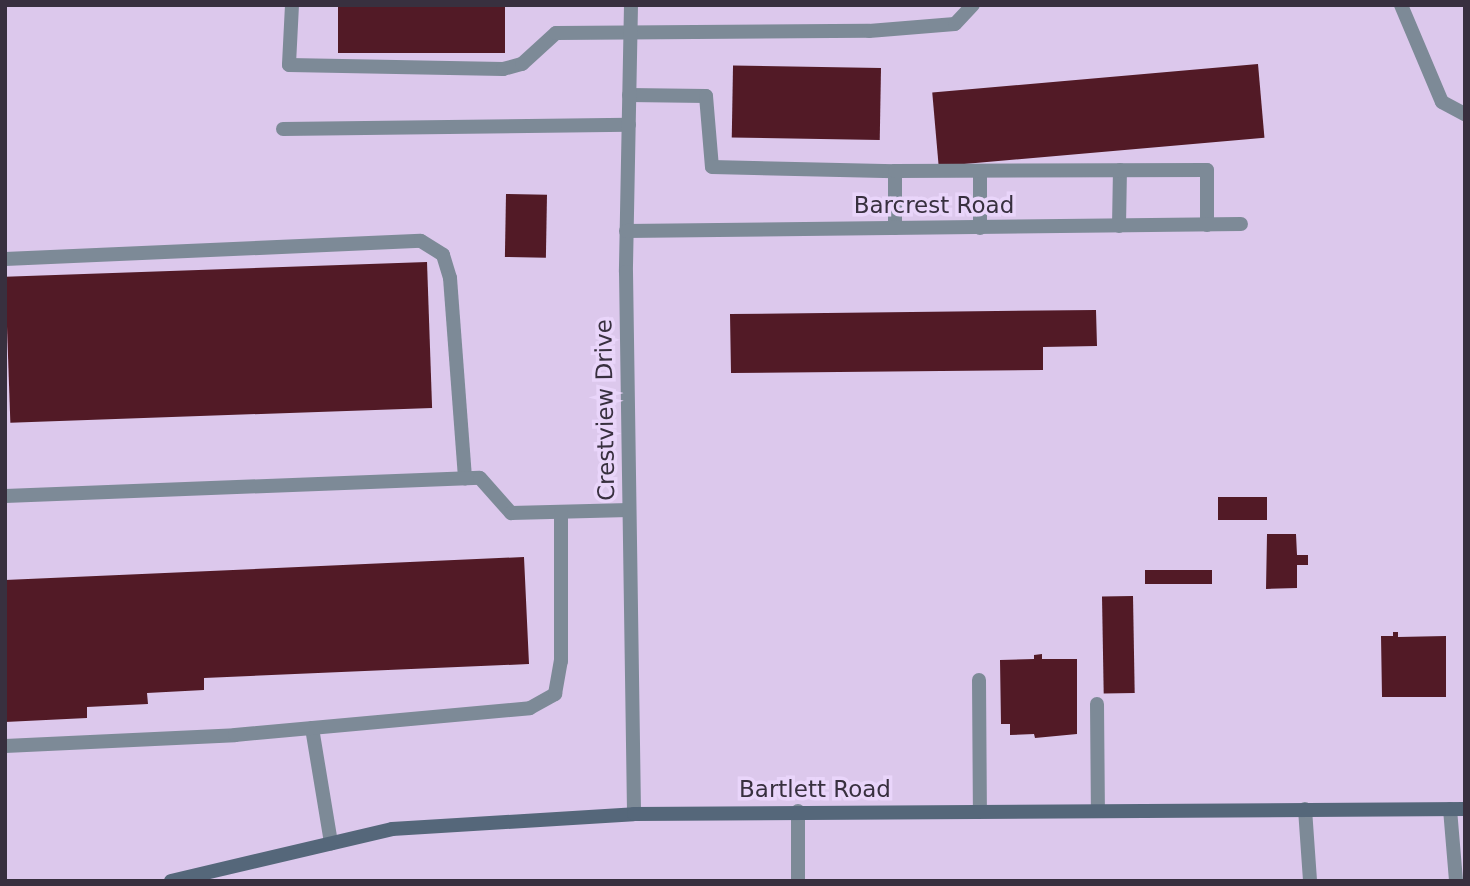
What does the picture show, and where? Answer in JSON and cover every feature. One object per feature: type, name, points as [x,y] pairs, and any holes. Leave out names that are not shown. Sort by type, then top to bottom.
[{"type":"main road","name":"Bartlett Road","points":[[172,881],[392,829],[634,814],[1457,809]]},
{"type":"street","points":[[292,5],[289,65],[503,69],[522,64],[555,33],[869,31],[955,24],[973,5]]},
{"type":"street","name":"Crestview Drive","points":[[631,5],[626,231],[634,814]]},
{"type":"street","points":[[1401,5],[1441,102],[1465,114]]},
{"type":"street","points":[[629,95],[706,96],[712,167],[895,171],[1207,170],[1208,225]]},
{"type":"street","points":[[283,129],[629,125]]},
{"type":"street","points":[[1119,226],[1120,170]]},
{"type":"street","points":[[895,171],[895,228]]},
{"type":"street","points":[[980,171],[980,228]]},
{"type":"street","name":"Barcrest Road","points":[[626,231],[1241,224]]},
{"type":"street","points":[[5,259],[421,241],[443,255],[450,278],[465,478]]},
{"type":"street","points":[[5,496],[480,478],[511,513],[629,510]]},
{"type":"street","points":[[5,747],[313,728],[530,708],[555,694],[561,661],[561,512]]},
{"type":"street","points":[[979,680],[980,810]]},
{"type":"street","points":[[1097,704],[1098,810]]},
{"type":"street","points":[[313,728],[331,843]]},
{"type":"street","points":[[1305,809],[1310,881]]},
{"type":"street","points":[[1456,881],[1457,809]]},
{"type":"street","points":[[798,811],[798,881]]},
{"type":"building","points":[[338,5],[505,5],[505,53],[338,53]]},
{"type":"building","points":[[1258,64],[1264,138],[939,166],[932,92]]},
{"type":"building","points":[[733,65],[881,68],[880,140],[732,137]]},
{"type":"building","points":[[506,194],[547,195],[546,258],[505,257]]},
{"type":"building","points":[[427,262],[432,408],[10,423],[5,277]]},
{"type":"building","points":[[1096,310],[1097,346],[1043,347],[1043,370],[731,373],[730,314]]},
{"type":"building","points":[[1218,497],[1267,497],[1267,520],[1218,520]]},
{"type":"building","points":[[1267,534],[1296,534],[1297,555],[1308,555],[1308,565],[1297,565],[1297,588],[1266,589]]},
{"type":"building","points":[[524,557],[529,664],[204,678],[204,690],[147,693],[148,704],[87,707],[87,718],[5,722],[5,580]]},
{"type":"building","points":[[1145,570],[1212,570],[1212,584],[1145,584]]},
{"type":"building","points":[[1133,596],[1135,693],[1104,694],[1102,597]]},
{"type":"building","points":[[1393,632],[1398,632],[1398,637],[1446,636],[1446,697],[1382,697],[1381,636],[1393,636]]},
{"type":"building","points":[[1042,654],[1042,659],[1077,659],[1077,734],[1035,738],[1034,734],[1010,735],[1010,724],[1001,724],[1000,660],[1034,659],[1034,655]]}]
